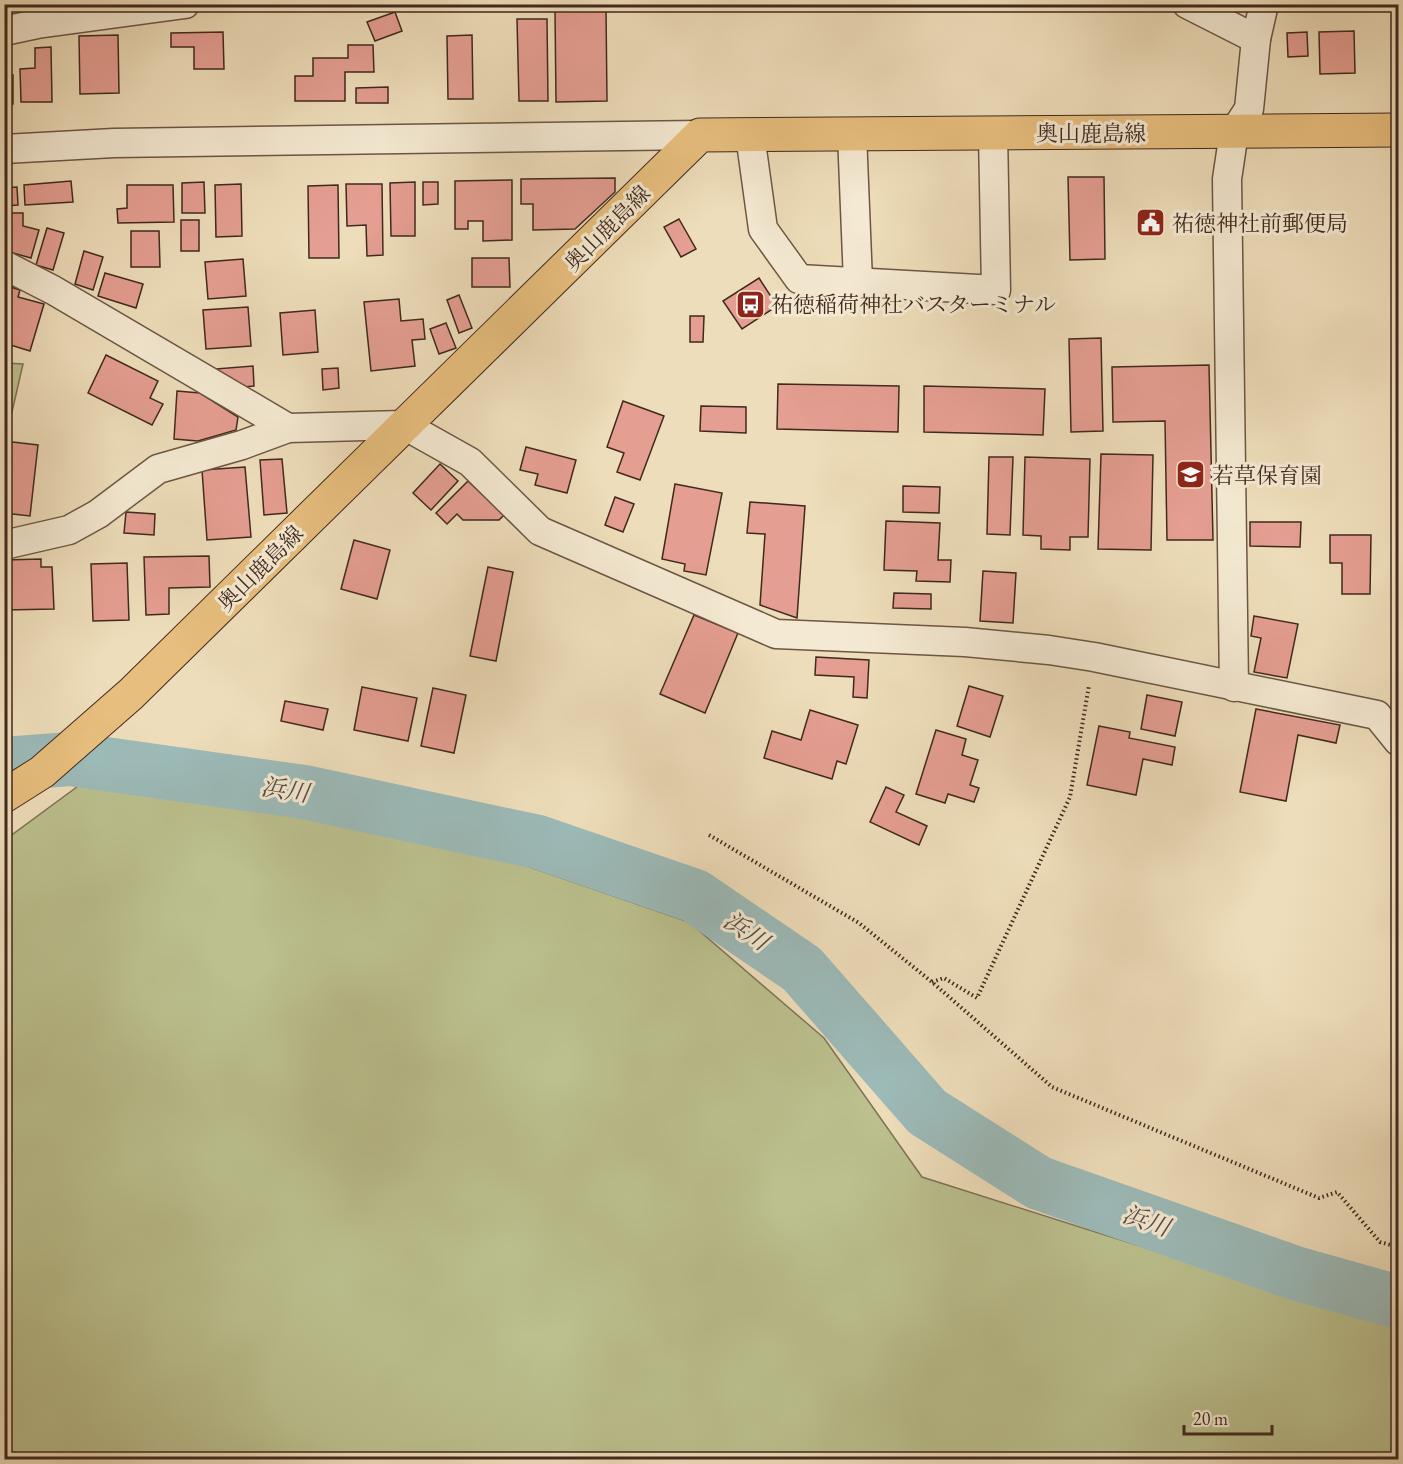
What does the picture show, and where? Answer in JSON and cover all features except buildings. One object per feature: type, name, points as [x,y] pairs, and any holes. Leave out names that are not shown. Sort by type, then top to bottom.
[{"type":"main road","name":"奥山鹿島線","points":[[4,796],[42,772],[131,694],[700,135],[1398,130]]},
{"type":"street","points":[[4,32],[37,24],[185,4]]},
{"type":"street","points":[[1186,4],[1256,39]]},
{"type":"street","points":[[1234,687],[1227,179],[1234,132],[1249,109],[1256,39],[1264,4]]},
{"type":"street","points":[[750,135],[763,228],[799,279],[996,290],[993,133]]},
{"type":"street","points":[[852,134],[858,282]]},
{"type":"street","points":[[4,149],[114,143],[700,135]]},
{"type":"street","points":[[4,265],[53,290],[288,428]]},
{"type":"street","points":[[4,545],[69,530],[98,514],[158,469],[242,445],[288,428],[404,425],[470,462],[540,531],[776,634],[965,642],[1094,657],[1377,715],[1398,741]]},
{"type":"path","points":[[932,982],[944,978],[977,998],[1071,797],[1094,657]]},
{"type":"path","points":[[709,835],[859,924],[932,982],[1052,1087],[1319,1198],[1337,1192],[1380,1242],[1398,1247]]},
{"type":"green space","points":[[4,363],[23,364],[7,434],[4,434]]},
{"type":"green space","points":[[81,784],[429,832],[689,922],[824,1038],[922,1177],[1398,1328],[1398,1459],[5,1459],[5,840]]},
{"type":"waterway","name":"浜川","points":[[4,764],[70,759],[304,792],[538,842],[695,896],[802,969],[927,1112],[1039,1183],[1295,1273],[1398,1302]]},
{"type":"place","name":"祐徳神社前郵便局","points":[[1151,223]]},
{"type":"place","name":"祐徳稲荷神社バスターミナル","points":[[750,304]]},
{"type":"place","name":"若草保育園","points":[[1191,475]]}]
